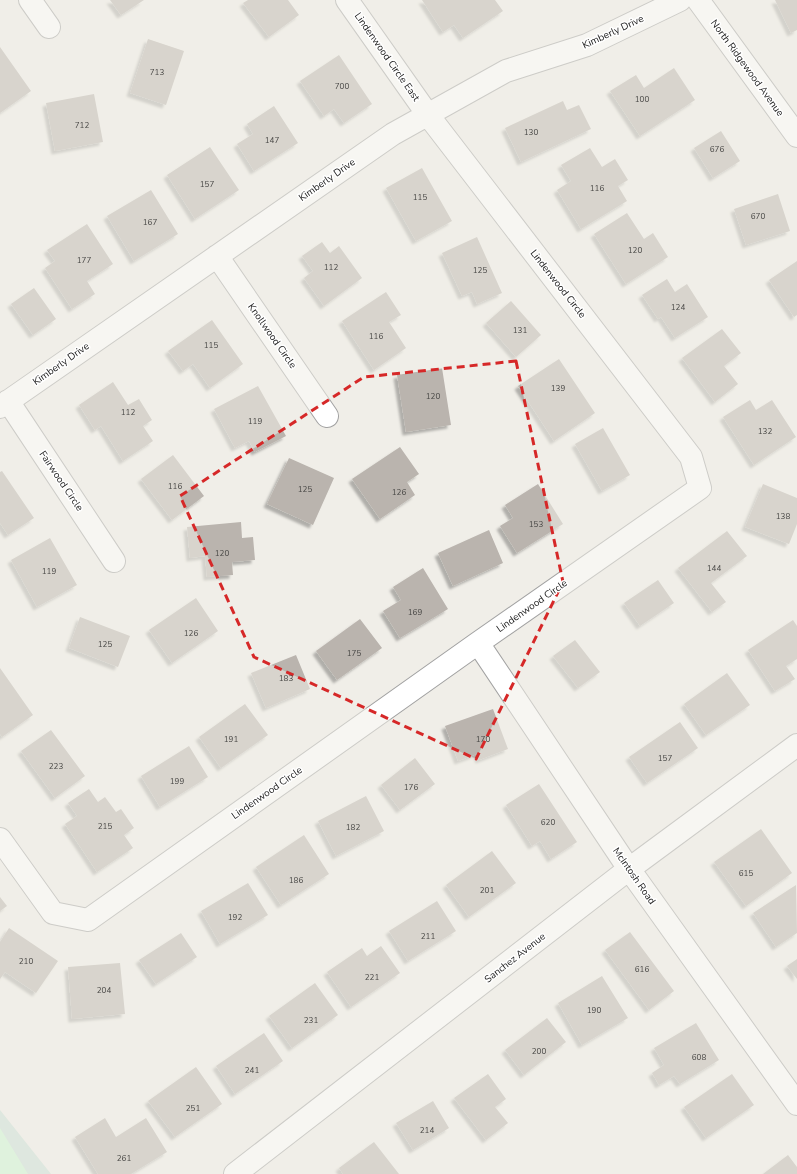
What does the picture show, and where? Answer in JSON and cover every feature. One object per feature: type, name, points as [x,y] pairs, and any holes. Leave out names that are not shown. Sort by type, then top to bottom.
[{"type":"street","points":[[30,0],[49,27]]},
{"type":"street","name":"Lindenwood Circle East","points":[[347,0],[428,115]]},
{"type":"street","name":"Kimberly Drive","points":[[4,404],[393,134],[506,71],[587,45],[680,0]]},
{"type":"street","name":"North Ridgewood Avenue","points":[[698,0],[797,136]]},
{"type":"street","name":"Lindenwood Circle","points":[[0,839],[53,912],[88,920],[478,643],[700,488],[692,457],[428,115]]},
{"type":"street","name":"Knollwood Circle","points":[[216,256],[327,416]]},
{"type":"street","name":"Fairwood Circle","points":[[4,404],[114,561]]},
{"type":"street","name":"McIntosh Road","points":[[478,643],[629,869],[797,1104]]},
{"type":"street","name":"Sanchez Avenue","points":[[235,1174],[629,869],[797,745]]},
{"type":"highlighted area","points":[[516,361],[563,582],[476,759],[254,657],[180,496],[364,377]]},
{"type":"green space","points":[[0,1110],[51,1174],[15,1174],[0,1153]]},
{"type":"green space","points":[[0,1128],[28,1174],[0,1174]]},
{"type":"building","points":[[110,0],[144,0],[121,15]]},
{"type":"building","points":[[248,0],[288,0],[299,15],[269,37],[243,3]]},
{"type":"building","points":[[422,0],[495,0],[503,11],[463,38],[454,25],[443,32]]},
{"type":"building","points":[[775,0],[797,0],[797,30],[791,33]]},
{"type":"building","points":[[148,39],[184,51],[166,105],[130,93]]},
{"type":"building","points":[[0,47],[31,91],[0,113]]},
{"type":"building","points":[[339,55],[372,104],[344,123],[334,109],[324,116],[300,81]]},
{"type":"building","points":[[674,68],[695,100],[640,136],[610,91],[636,75],[644,88]]},
{"type":"building","points":[[94,94],[103,142],[55,151],[46,103]]},
{"type":"building","points":[[563,101],[567,110],[579,105],[591,129],[521,162],[505,128]]},
{"type":"building","points":[[274,106],[298,143],[254,171],[237,144],[253,134],[247,124]]},
{"type":"building","points":[[721,131],[740,161],[713,178],[694,148]]},
{"type":"building","points":[[210,147],[239,190],[195,219],[167,175]]},
{"type":"building","points":[[590,148],[602,167],[615,159],[628,180],[618,186],[627,201],[581,229],[557,190],[571,181],[561,165]]},
{"type":"building","points":[[422,168],[452,221],[416,241],[386,188]]},
{"type":"building","points":[[151,190],[178,234],[134,261],[107,216]]},
{"type":"building","points":[[778,194],[790,231],[746,245],[734,209]]},
{"type":"building","points":[[627,213],[644,239],[653,233],[668,257],[626,284],[594,234]]},
{"type":"building","points":[[87,224],[113,264],[87,281],[95,294],[72,309],[45,268],[55,261],[47,250]]},
{"type":"building","points":[[477,237],[502,293],[477,304],[472,292],[462,296],[442,253]]},
{"type":"building","points":[[322,242],[330,253],[339,246],[362,278],[324,306],[304,278],[313,271],[302,256]]},
{"type":"building","points":[[797,261],[797,315],[794,317],[769,280]]},
{"type":"building","points":[[667,279],[675,292],[687,284],[708,317],[675,338],[661,317],[658,319],[642,295]]},
{"type":"building","points":[[34,288],[56,319],[33,335],[11,304]]},
{"type":"building","points":[[386,292],[401,315],[389,322],[406,348],[374,370],[342,321]]},
{"type":"building","points":[[511,301],[541,335],[516,357],[486,323]]},
{"type":"building","points":[[212,320],[243,364],[210,388],[193,364],[183,371],[168,351]]},
{"type":"building","points":[[722,329],[741,353],[724,366],[738,384],[715,402],[682,358]]},
{"type":"building","points":[[559,359],[595,413],[554,441],[518,386]]},
{"type":"building","points":[[442,368],[451,425],[406,432],[397,375]]},
{"type":"building","points":[[113,382],[128,405],[139,399],[152,420],[143,426],[153,441],[123,461],[101,426],[95,430],[79,405]]},
{"type":"building","points":[[258,386],[286,436],[255,452],[249,441],[235,448],[214,409]]},
{"type":"building","points":[[750,400],[756,410],[772,400],[796,437],[754,465],[723,417]]},
{"type":"building","points":[[603,428],[630,475],[602,491],[575,444]]},
{"type":"building","points":[[400,447],[419,474],[407,482],[415,495],[380,519],[352,479]]},
{"type":"building","points":[[173,455],[204,496],[172,520],[141,479]]},
{"type":"building","points":[[289,458],[334,478],[313,525],[267,504]]},
{"type":"building","points":[[2,471],[34,518],[8,535],[0,523],[0,472]]},
{"type":"building","points":[[538,484],[563,524],[517,553],[500,526],[513,518],[505,505]]},
{"type":"building","points":[[763,484],[797,498],[797,524],[789,544],[745,527]]},
{"type":"building","points":[[241,522],[242,538],[253,537],[255,560],[232,562],[233,575],[207,577],[205,556],[190,558],[187,527]]},
{"type":"building","points":[[489,530],[503,563],[453,586],[438,553]]},
{"type":"building","points":[[727,531],[747,556],[711,583],[726,602],[712,612],[678,568]]},
{"type":"building","points":[[50,538],[77,585],[37,607],[11,560]]},
{"type":"building","points":[[423,568],[448,609],[400,638],[383,611],[401,600],[393,587]]},
{"type":"building","points":[[658,580],[674,603],[640,626],[624,603]]},
{"type":"building","points":[[196,598],[218,631],[172,663],[149,630]]},
{"type":"building","points":[[80,617],[130,636],[118,667],[69,648]]},
{"type":"building","points":[[360,619],[382,648],[337,680],[316,651]]},
{"type":"building","points":[[793,620],[797,626],[797,659],[786,666],[795,679],[775,691],[748,650]]},
{"type":"building","points":[[575,640],[600,672],[578,688],[553,656]]},
{"type":"building","points":[[296,655],[310,689],[266,708],[251,673]]},
{"type":"building","points":[[0,668],[33,715],[2,737],[0,734]]},
{"type":"building","points":[[727,673],[750,705],[706,735],[684,704]]},
{"type":"building","points":[[245,704],[268,735],[221,768],[199,737]]},
{"type":"building","points":[[493,709],[508,749],[479,760],[477,754],[458,761],[445,726]]},
{"type":"building","points":[[680,722],[698,748],[647,783],[629,757]]},
{"type":"building","points":[[51,730],[85,776],[55,798],[21,751]]},
{"type":"building","points":[[189,746],[208,777],[160,807],[141,776]]},
{"type":"building","points":[[415,758],[435,784],[400,810],[381,785]]},
{"type":"building","points":[[539,784],[577,842],[551,859],[540,841],[532,846],[506,805]]},
{"type":"building","points":[[89,789],[98,802],[105,797],[116,812],[121,809],[134,828],[124,835],[133,848],[97,872],[65,824],[77,816],[68,803]]},
{"type":"building","points":[[366,796],[384,831],[336,856],[318,821]]},
{"type":"building","points":[[761,829],[792,873],[746,906],[714,862]]},
{"type":"building","points":[[304,835],[329,874],[281,905],[256,867]]},
{"type":"building","points":[[492,851],[516,883],[469,917],[446,885]]},
{"type":"building","points":[[248,883],[268,915],[220,944],[201,911]]},
{"type":"building","points":[[796,885],[797,933],[776,947],[753,913]]},
{"type":"building","points":[[0,897],[7,906],[0,911]]},
{"type":"building","points":[[437,901],[456,931],[408,961],[389,931]]},
{"type":"building","points":[[9,928],[58,961],[36,993],[5,972],[0,979],[0,942]]},
{"type":"building","points":[[630,932],[674,991],[649,1010],[605,950]]},
{"type":"building","points":[[181,933],[197,957],[156,984],[139,960]]},
{"type":"building","points":[[381,946],[400,973],[351,1007],[327,972],[362,948],[367,956]]},
{"type":"building","points":[[797,959],[797,979],[787,966]]},
{"type":"building","points":[[120,963],[125,1014],[72,1019],[68,967]]},
{"type":"building","points":[[602,976],[628,1018],[582,1045],[558,1003]]},
{"type":"building","points":[[315,983],[338,1015],[292,1048],[269,1016]]},
{"type":"building","points":[[547,1018],[566,1042],[524,1075],[505,1050]]},
{"type":"building","points":[[696,1023],[719,1060],[680,1084],[674,1076],[659,1085],[652,1073],[664,1065],[654,1048]]},
{"type":"building","points":[[264,1033],[283,1061],[235,1094],[216,1066]]},
{"type":"building","points":[[196,1067],[222,1104],[175,1137],[148,1101]]},
{"type":"building","points":[[488,1074],[506,1099],[495,1107],[508,1123],[486,1140],[454,1098]]},
{"type":"building","points":[[732,1074],[754,1105],[706,1138],[684,1107]]},
{"type":"building","points":[[433,1101],[449,1128],[413,1150],[396,1123]]},
{"type":"building","points":[[105,1118],[116,1137],[146,1118],[167,1152],[131,1174],[98,1174],[75,1137]]},
{"type":"building","points":[[374,1142],[399,1174],[343,1174],[339,1168]]},
{"type":"building","points":[[788,1155],[797,1167],[797,1174],[763,1174]]}]
